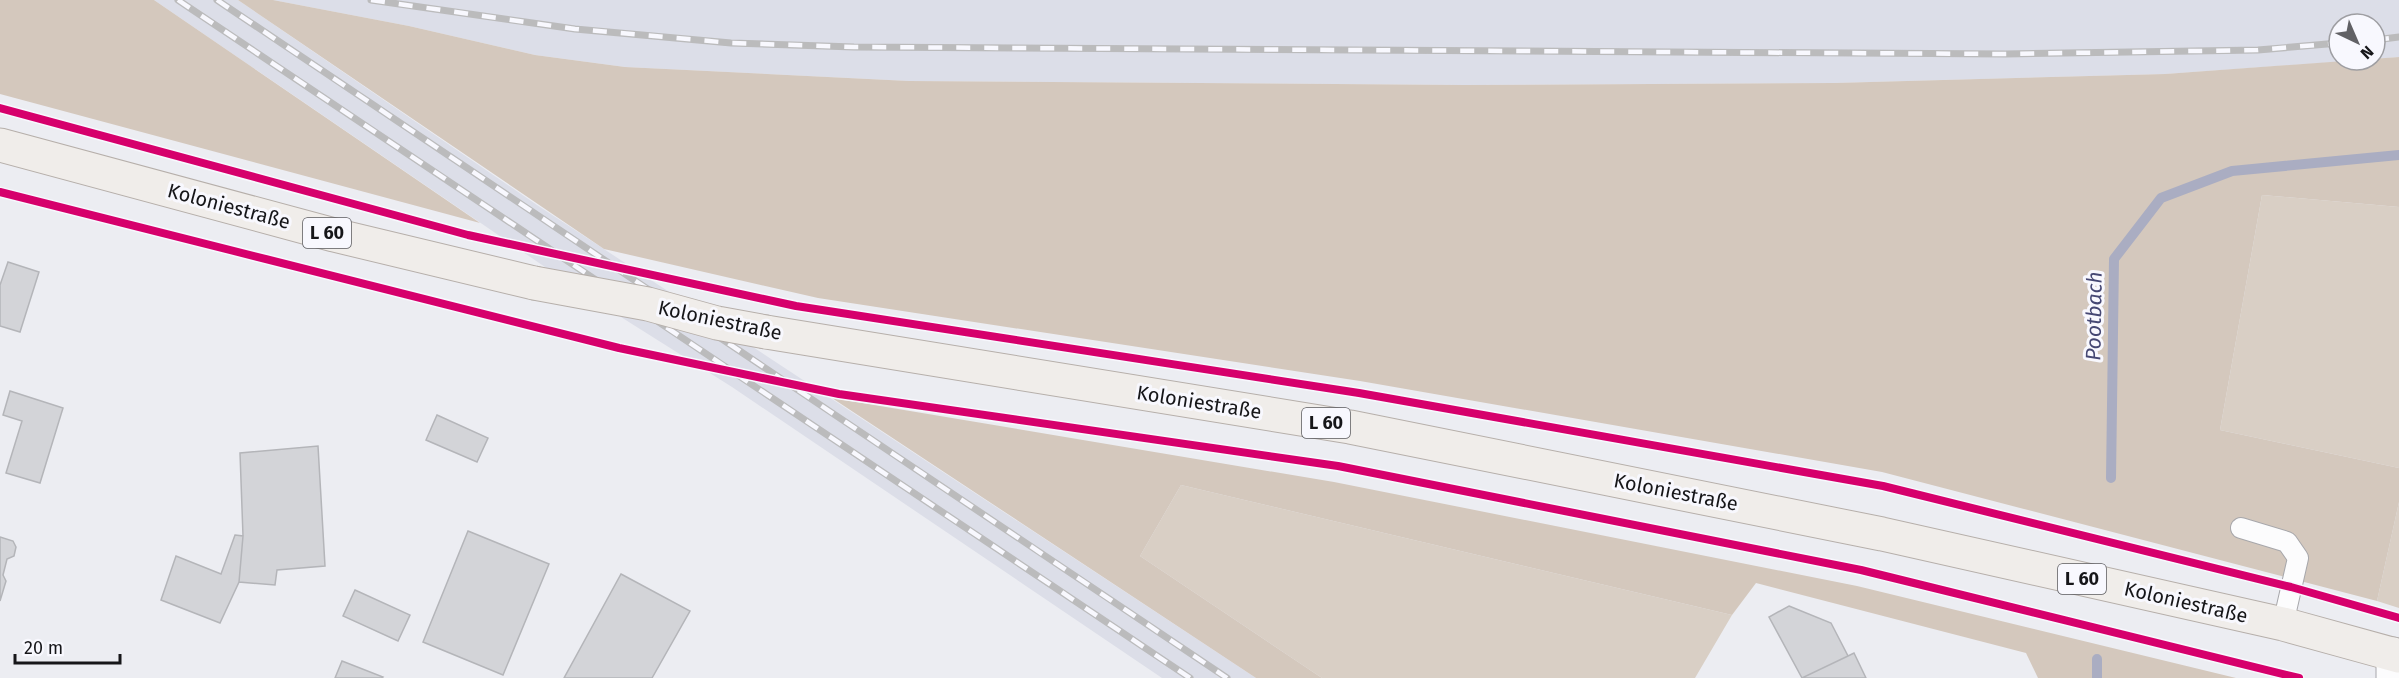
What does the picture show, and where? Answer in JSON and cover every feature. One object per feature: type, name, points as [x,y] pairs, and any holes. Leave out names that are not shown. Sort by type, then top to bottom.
[{"type":"main road","name":"Koloniestraße","points":[[0,145],[334,235],[534,283],[648,304],[717,323],[1350,427],[1882,534],[2283,624],[2395,663]]},
{"type":"lane","points":[[2241,528],[2287,542],[2298,558],[2283,624]]},
{"type":"shaded area","points":[[0,0],[154,0],[480,223],[0,94]]},
{"type":"shaded area","points":[[154,0],[238,0],[537,205],[1256,678],[1162,678],[732,387],[586,295]]},
{"type":"shaded area","points":[[238,0],[273,0],[409,26],[535,55],[625,67],[909,81],[1464,85],[1834,83],[2165,74],[2327,62],[2327,72],[2387,72],[2387,58],[2399,57],[2399,207],[2262,195],[2220,430],[2399,468],[2399,502],[2377,601],[1882,472],[1360,381],[818,298],[604,249]]},
{"type":"shaded area","points":[[273,0],[2399,0],[2399,57],[2387,58],[2387,12],[2327,12],[2327,63],[2165,74],[1834,83],[1464,85],[909,81],[625,67],[535,55],[409,26]]},
{"type":"shaded area","points":[[2262,195],[2399,207],[2399,468],[2220,430]]},
{"type":"shaded area","points":[[832,398],[1334,482],[1857,586],[2236,678],[2038,678],[2026,653],[1756,583],[1732,615],[1181,485],[1140,556],[1322,678],[1256,678]]},
{"type":"shaded area","points":[[1181,485],[1732,615],[1695,678],[1322,678],[1140,556]]},
{"type":"shaded area","points":[[2399,502],[2399,608],[2377,601]]},
{"type":"building","points":[[8,262],[39,272],[20,332],[0,326],[0,285]]},
{"type":"building","points":[[10,391],[63,408],[40,483],[6,473],[22,421],[3,415]]},
{"type":"building","points":[[437,415],[488,438],[477,462],[426,440]]},
{"type":"building","points":[[318,446],[325,566],[277,570],[275,585],[239,582],[243,536],[240,453]]},
{"type":"building","points":[[468,531],[549,564],[503,675],[423,642]]},
{"type":"building","points":[[235,535],[243,536],[239,582],[220,623],[161,600],[176,556],[221,574]]},
{"type":"building","points":[[0,537],[13,541],[16,547],[14,556],[7,559],[3,575],[6,581],[0,601]]},
{"type":"building","points":[[621,574],[690,611],[652,678],[564,678]]},
{"type":"building","points":[[355,590],[410,615],[398,641],[343,616]]},
{"type":"building","points":[[1789,606],[1831,623],[1848,656],[1802,678],[1769,617]]},
{"type":"building","points":[[1854,653],[1866,678],[1802,678],[1848,656]]},
{"type":"building","points":[[342,661],[383,677],[335,678]]},
{"type":"waterway","name":"Pootbach","points":[[2111,478],[2114,259],[2161,198],[2232,171],[2399,155]]},
{"type":"waterway","name":"Pootbach","points":[[2097,659],[2097,678]]},
{"type":"railway","points":[[178,0],[1190,678]]},
{"type":"railway","points":[[217,0],[1227,678]]},
{"type":"railway","points":[[371,0],[575,29],[731,43],[854,47],[2005,54],[2258,50],[2327,44]]},
{"type":"railway","points":[[2387,38],[2399,37]]},
{"type":"cycle path","points":[[0,108],[468,235],[796,306],[1359,393],[1883,486],[2291,587],[2399,618]]},
{"type":"cycle path","points":[[0,192],[619,348],[839,394],[1338,466],[1861,570],[2299,678]]}]
